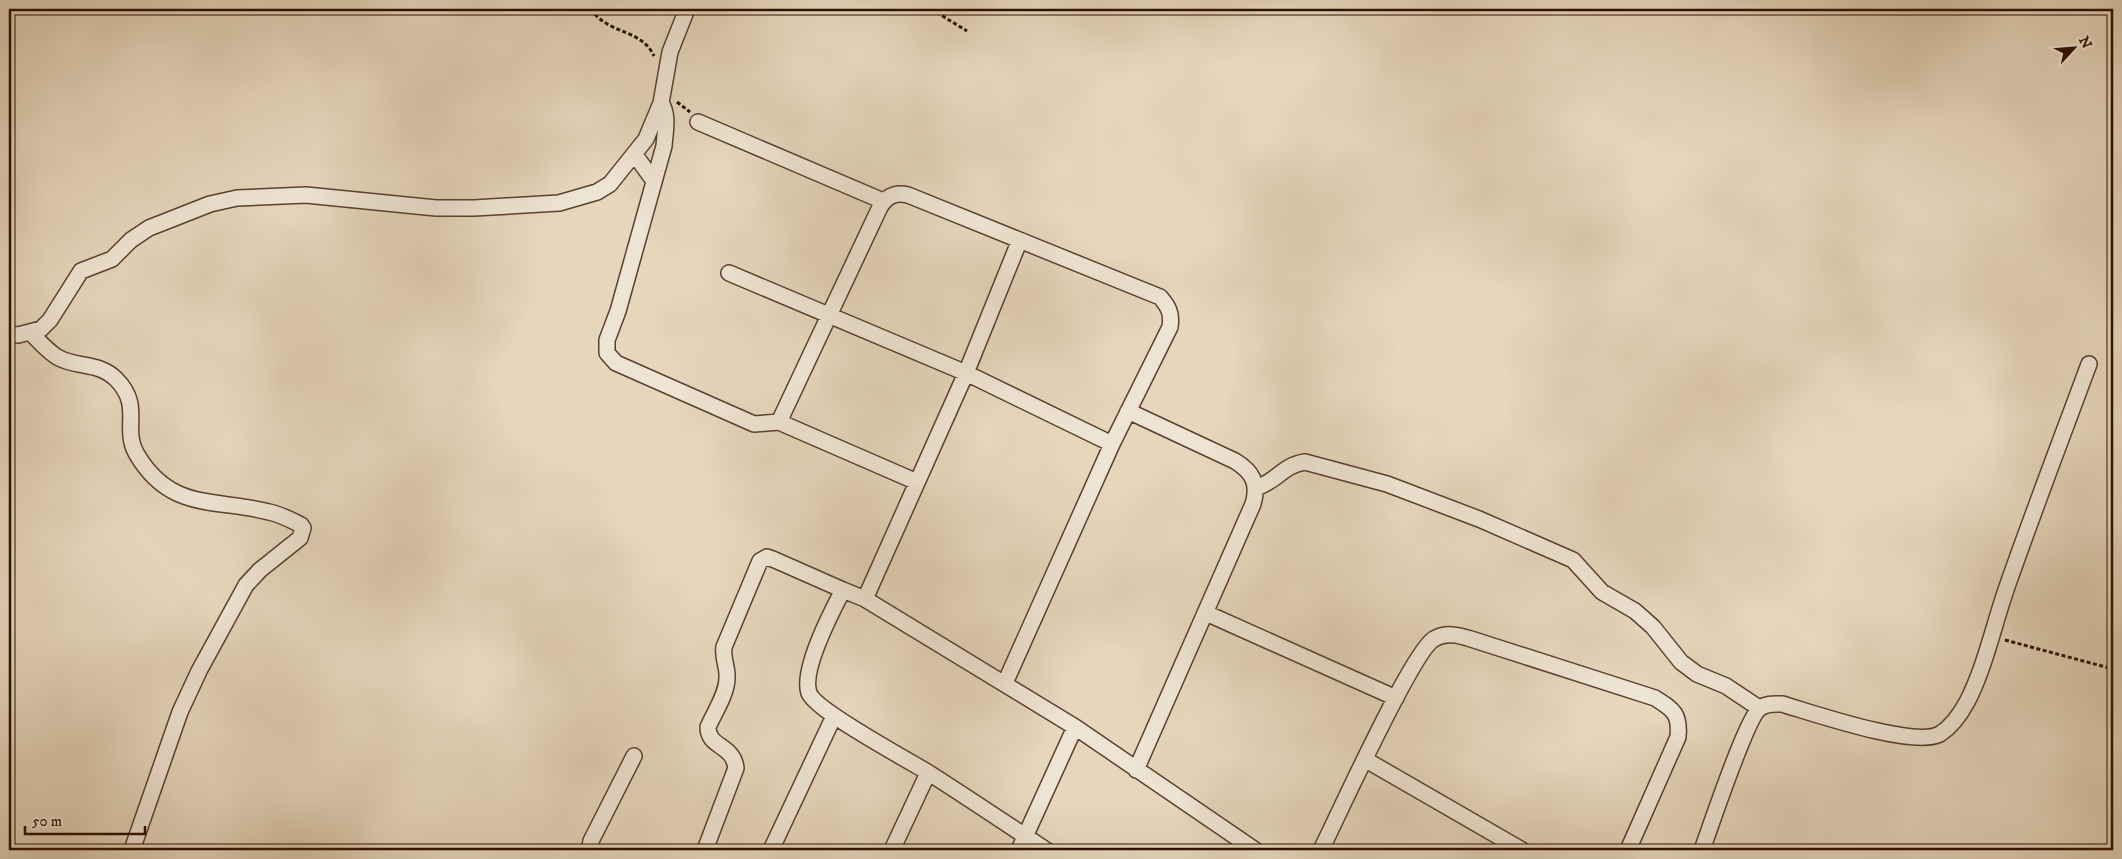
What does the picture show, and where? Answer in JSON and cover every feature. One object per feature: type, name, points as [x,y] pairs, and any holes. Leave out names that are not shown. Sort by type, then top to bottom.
[{"type":"street","points":[[9,334],[31,333],[41,329],[50,320],[81,271],[112,259],[131,240],[150,228],[210,204],[237,198],[306,195],[436,208],[559,203],[597,192],[610,184],[646,139],[661,103],[670,52],[687,9]]},
{"type":"street","points":[[661,103],[665,114],[665,134],[618,311],[607,340],[607,353],[616,364],[754,424],[762,425],[779,422],[917,482]]},
{"type":"street","points":[[698,122],[883,201]]},
{"type":"street","points":[[635,155],[654,181]]},
{"type":"street","points":[[779,422],[883,201],[894,194],[908,195],[1019,242],[1152,292],[1168,306],[1172,317],[1170,327],[1112,444],[1005,683]]},
{"type":"street","points":[[865,599],[966,372],[1019,242]]},
{"type":"street","points":[[729,273],[966,372],[1112,444]]},
{"type":"street","points":[[31,333],[58,358],[98,367],[115,378],[130,400],[132,415],[130,437],[136,454],[167,487],[187,498],[201,502],[271,512],[301,524],[303,528],[300,538],[260,570],[246,585],[199,671],[180,712],[132,850]]},
{"type":"street","points":[[1702,850],[1746,730],[1759,708],[1769,704],[1782,704],[1874,730],[1929,737],[1940,734],[1954,721],[1966,703],[1982,665],[2008,586],[2089,364]]},
{"type":"street","points":[[1128,411],[1235,461],[1248,470],[1256,488],[1253,504],[1136,770]]},
{"type":"street","points":[[1256,488],[1265,485],[1292,464],[1305,462],[1387,484],[1479,519],[1555,551],[1573,560],[1602,592],[1635,611],[1653,627],[1667,648],[1681,662],[1697,674],[1726,686],[1759,708]]},
{"type":"street","points":[[705,850],[736,768],[735,759],[729,751],[713,742],[708,735],[708,727],[728,676],[722,657],[724,646],[760,561],[767,557],[865,599],[1005,683],[1255,850]]},
{"type":"street","points":[[844,590],[815,653],[808,676],[809,693],[812,699],[834,716],[928,773],[1046,850]]},
{"type":"street","points":[[1206,613],[1396,698]]},
{"type":"street","points":[[1321,850],[1396,698],[1425,645],[1444,634],[1456,635],[1489,644],[1655,698],[1668,706],[1676,714],[1679,724],[1678,737],[1628,850]]},
{"type":"street","points":[[771,850],[834,716]]},
{"type":"street","points":[[1019,850],[1075,728]]},
{"type":"street","points":[[589,850],[591,841],[634,756]]},
{"type":"street","points":[[1366,760],[1522,850]]},
{"type":"street","points":[[892,850],[928,773]]},
{"type":"path","points":[[591,9],[597,18],[608,26],[642,39],[652,50],[657,65]]},
{"type":"path","points":[[931,9],[967,31]]},
{"type":"path","points":[[2105,9],[2113,16]]},
{"type":"path","points":[[665,88],[698,122]]},
{"type":"path","points":[[1992,635],[2018,645],[2113,670]]}]
